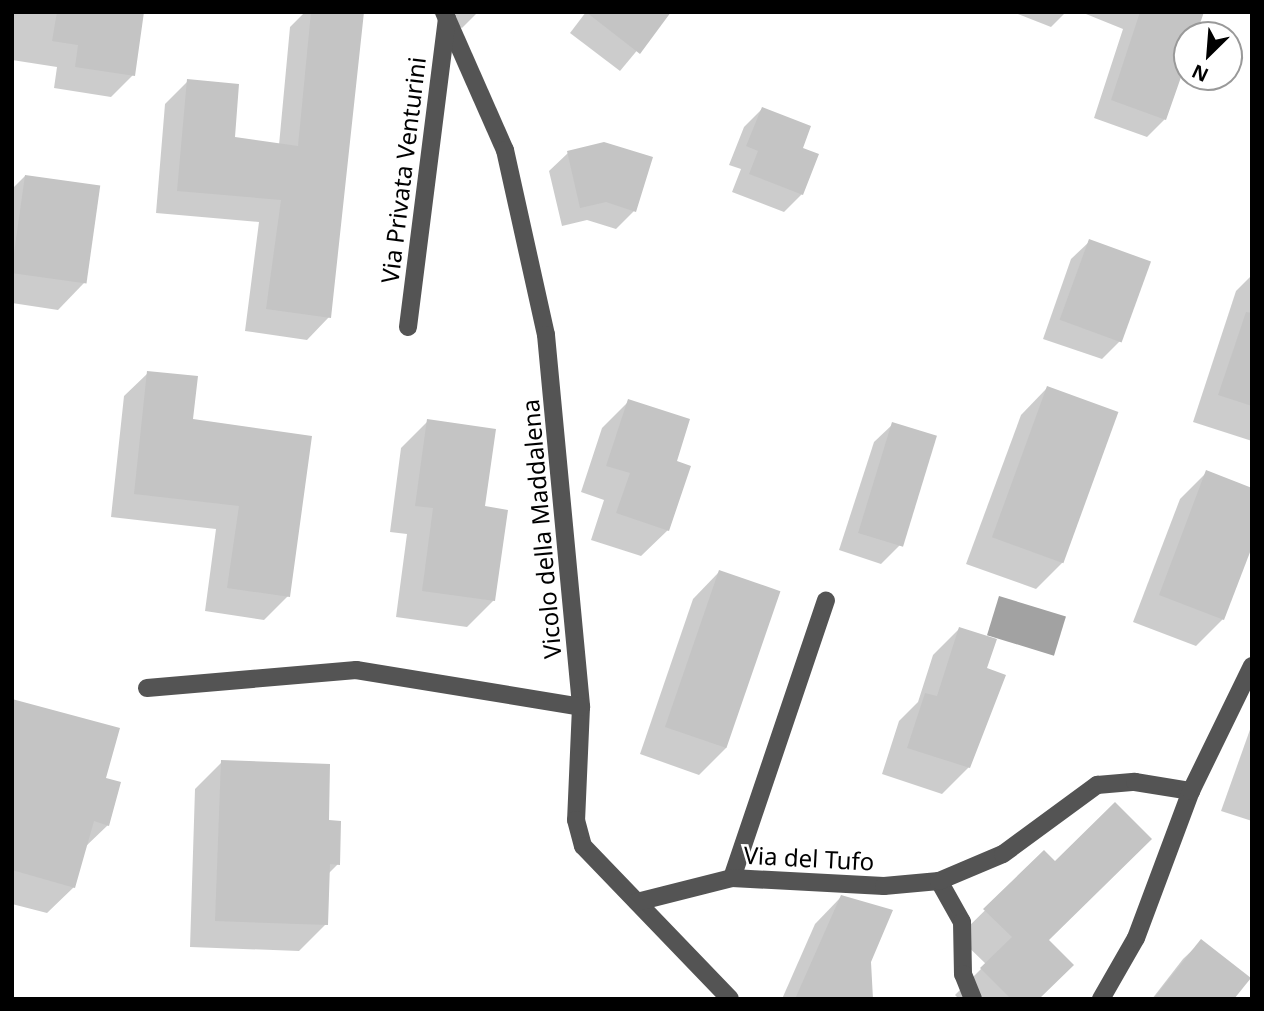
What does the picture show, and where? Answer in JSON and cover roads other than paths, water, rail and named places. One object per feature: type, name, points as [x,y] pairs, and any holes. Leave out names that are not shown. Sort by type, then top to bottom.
[{"type":"street","name":"Via Privata Venturini","points":[[408,327],[445,15]]},
{"type":"street","name":"Vicolo della Maddalena","points":[[445,15],[493,114],[530,246],[555,402],[582,707],[576,820],[583,846],[730,999]]},
{"type":"street","points":[[732,877],[826,600]]},
{"type":"street","points":[[1101,999],[1136,938],[1191,791],[1252,666]]},
{"type":"street","points":[[147,688],[356,670],[582,707]]},
{"type":"street","name":"Via del Tufo","points":[[637,902],[732,877],[884,886],[939,881],[1003,854],[1097,785],[1135,782],[1191,791]]},
{"type":"street","points":[[939,881],[962,922],[963,974],[973,999]]}]
